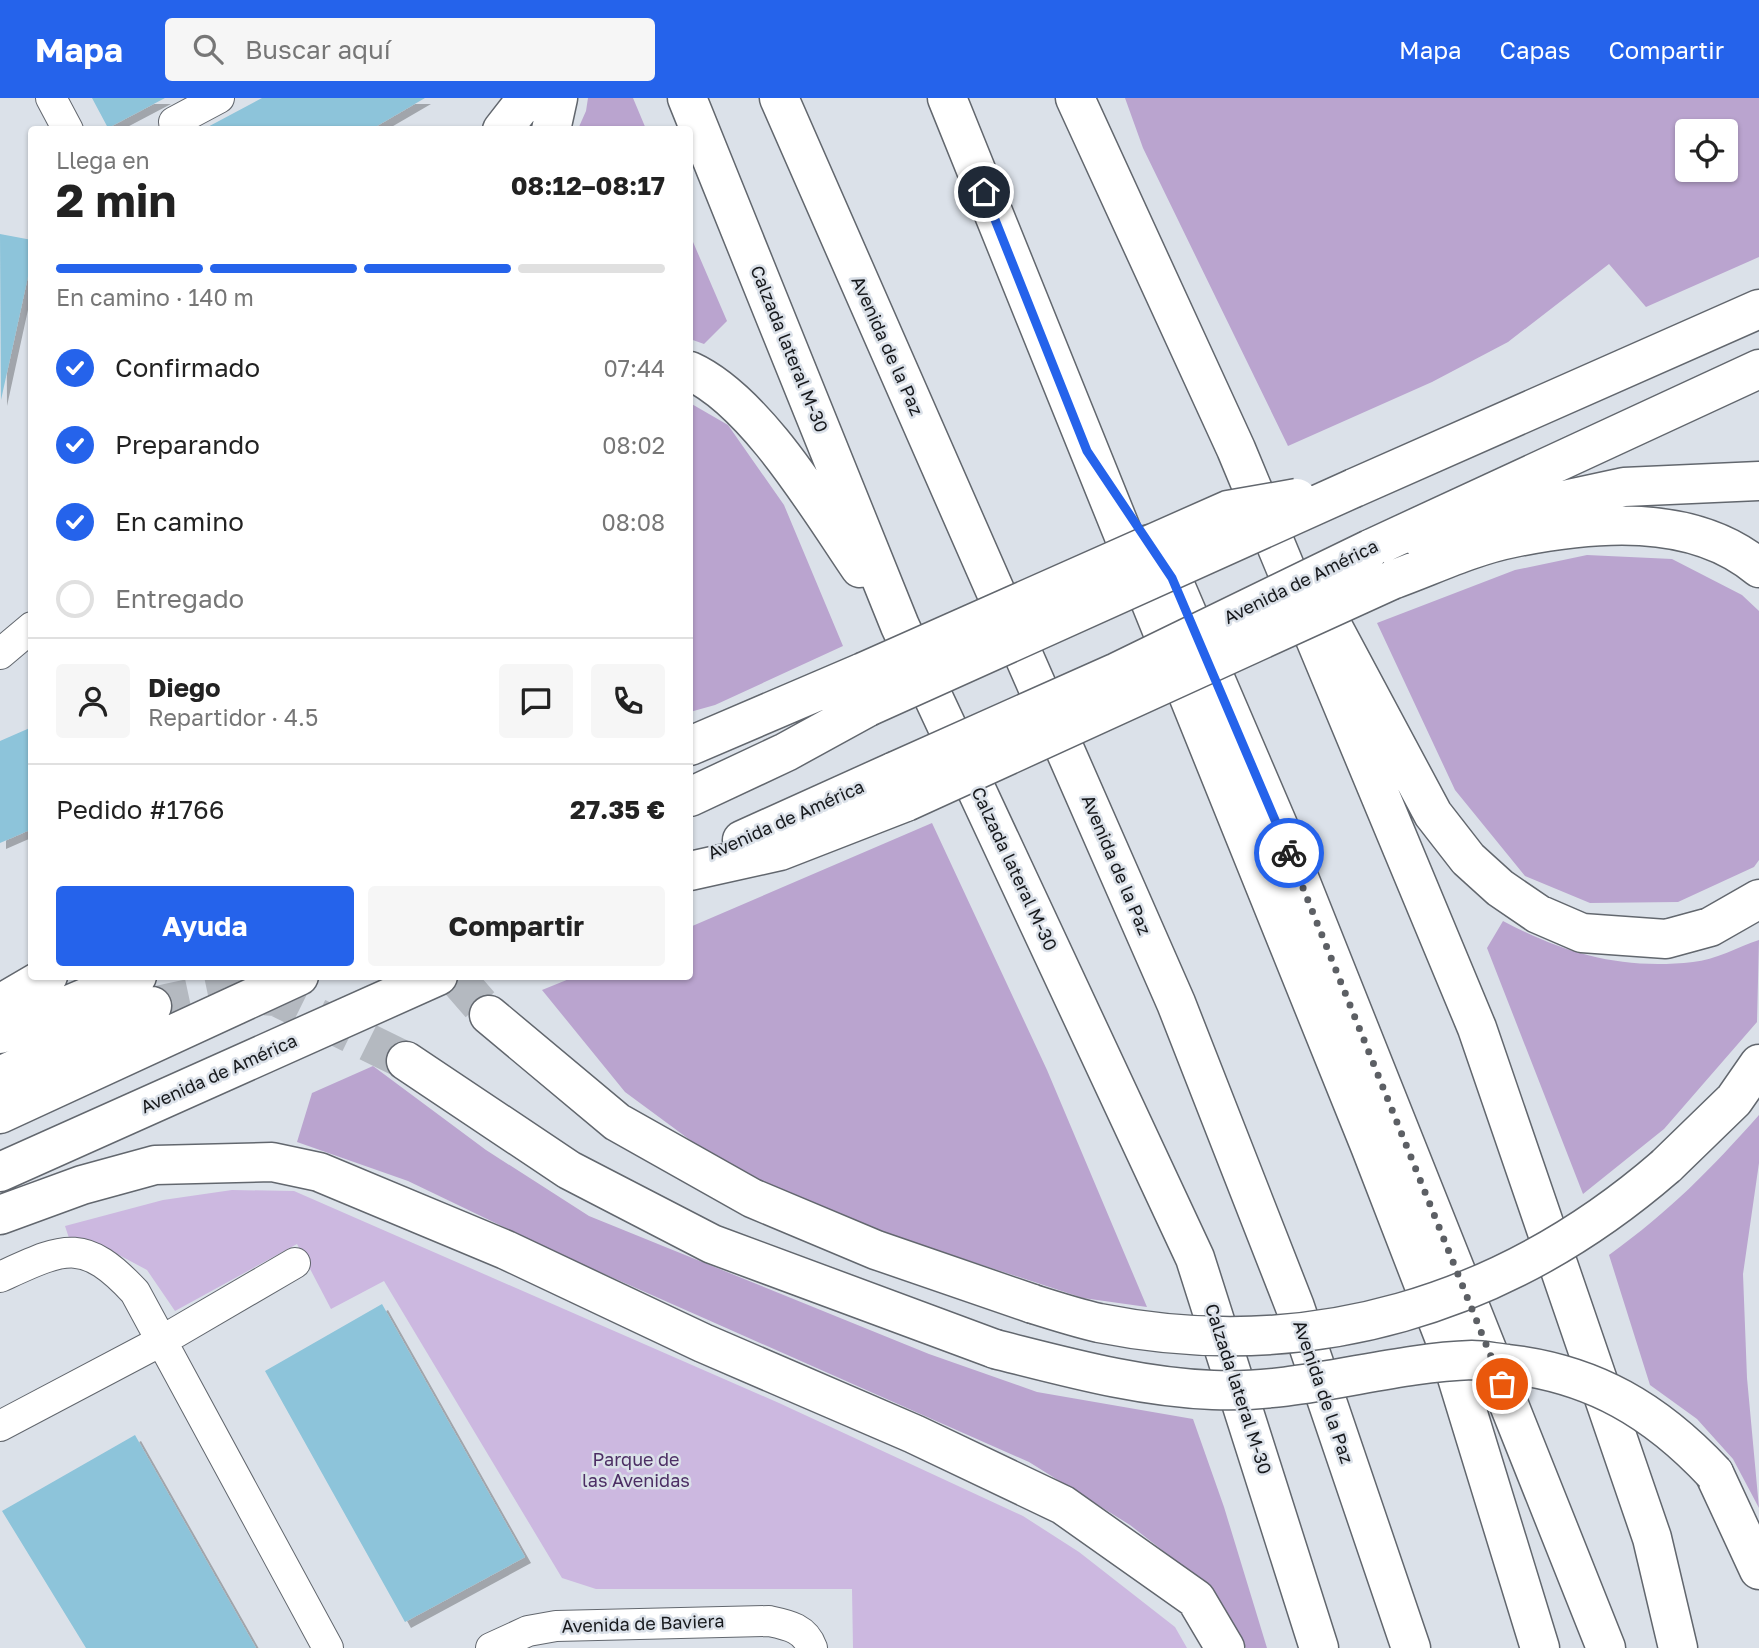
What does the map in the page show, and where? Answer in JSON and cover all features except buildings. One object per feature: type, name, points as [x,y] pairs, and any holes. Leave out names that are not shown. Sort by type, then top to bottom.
[{"type":"highway","points":[[505,126],[527,98]]},
{"type":"highway","points":[[552,126],[558,98]]},
{"type":"highway","name":"Avenida de la Paz","points":[[779,98],[1176,1003],[1295,1307],[1411,1648]]},
{"type":"highway","points":[[947,98],[1087,451],[1370,1146],[1437,1320],[1540,1648]]},
{"type":"highway","points":[[1075,98],[1237,449],[1476,1028],[1652,1538],[1678,1648]]},
{"type":"highway","name":"Calzada lateral M-30","points":[[688,100],[900,626],[1195,1258],[1319,1648]]},
{"type":"highway","points":[[693,772],[793,731],[1228,510],[1354,488],[1759,309]]},
{"type":"highway","name":"Avenida de América","points":[[693,863],[901,786],[1381,564],[1759,369]]},
{"type":"highway","points":[[693,372],[705,378],[747,414],[813,499],[900,626]]},
{"type":"highway","points":[[1237,449],[1433,814],[1468,859],[1500,888],[1538,914],[1582,933],[1634,938],[1666,939],[1710,927],[1759,899]]},
{"type":"highway","points":[[1087,451],[1172,578],[1278,825],[1606,1648]]},
{"type":"highway","points":[[1381,564],[1524,509],[1624,486],[1759,481]]},
{"type":"highway","points":[[1381,564],[1511,538],[1613,524],[1664,527],[1715,544],[1748,559],[1759,568]]},
{"type":"highway","name":"Avenida de América","points":[[901,786],[1117,672],[1276,594],[1344,580],[1381,564]]},
{"type":"highway","points":[[693,745],[858,699]]},
{"type":"highway","points":[[693,796],[786,752],[858,699]]},
{"type":"highway","points":[[693,870],[780,851],[901,786]]},
{"type":"highway","points":[[0,1004],[41,980]]},
{"type":"highway","points":[[0,1114],[290,980]]},
{"type":"highway","name":"Avenida de América","points":[[0,1172],[429,980]]},
{"type":"highway","points":[[0,1034],[144,991]]},
{"type":"highway","points":[[0,1076],[144,991]]},
{"type":"highway","points":[[489,1015],[617,1122],[752,1198],[876,1250],[1032,1304],[1098,1323],[1165,1333],[1217,1336],[1301,1333],[1364,1322],[1433,1304],[1557,1248],[1619,1207],[1666,1166],[1734,1100],[1759,1064]]},
{"type":"highway","points":[[406,1061],[569,1170],[712,1244],[995,1349],[1121,1381],[1214,1390],[1301,1386],[1473,1360],[1527,1366],[1581,1379],[1642,1409],[1684,1442],[1707,1465],[1714,1474],[1759,1570]]},
{"type":"highway","points":[[0,1215],[82,1185],[156,1165],[272,1162],[318,1172],[506,1250],[703,1343],[914,1434],[1063,1505],[1196,1599],[1225,1648]]},
{"type":"street","points":[[51,98],[66,126]]},
{"type":"street","points":[[174,122],[219,98]]},
{"type":"street","points":[[0,653],[28,630]]},
{"type":"street","points":[[0,1277],[65,1251],[90,1255],[112,1267],[135,1293],[163,1340],[328,1648]]},
{"type":"street","points":[[0,1426],[163,1340],[295,1264]]},
{"type":"street","name":"Avenida de Baviera","points":[[491,1648],[528,1631],[596,1635],[769,1621],[805,1638]]},
{"type":"green space","name":"Parque de las Avenidas","points":[[232,1190],[294,1191],[779,1403],[1023,1516],[1079,1552],[1175,1627],[1187,1648],[853,1648],[852,1589],[596,1589],[562,1578],[384,1281],[331,1309],[297,1244],[175,1311],[147,1270],[91,1240],[69,1238],[65,1226],[163,1200]]},
{"type":"shaded area","points":[[588,98],[633,98],[645,126],[579,126]]},
{"type":"shaded area","points":[[1125,98],[1759,98],[1759,257],[1646,307],[1609,264],[1508,342],[1432,382],[1288,446],[1143,148]]},
{"type":"shaded area","points":[[693,242],[727,321],[704,344],[693,340]]},
{"type":"shaded area","points":[[693,405],[728,425],[784,505],[843,646],[715,705],[693,711]]},
{"type":"shaded area","points":[[1587,555],[1672,559],[1742,595],[1759,611],[1759,860],[1754,867],[1678,902],[1590,903],[1525,876],[1455,790],[1377,623],[1515,570]]},
{"type":"shaded area","points":[[932,823],[1047,1070],[1147,1307],[1083,1298],[863,1226],[724,1165],[625,1092],[542,990],[567,980],[693,980],[693,926]]},
{"type":"shaded area","points":[[1503,921],[1572,951],[1642,964],[1701,961],[1759,940],[1757,1022],[1664,1129],[1583,1194],[1487,948]]},
{"type":"shaded area","points":[[373,1066],[486,1150],[589,1216],[929,1354],[1037,1392],[1193,1419],[1224,1507],[1267,1648],[1246,1648],[1199,1579],[1130,1525],[1029,1462],[566,1257],[408,1181],[297,1142],[312,1093]]},
{"type":"shaded area","points":[[1759,1115],[1759,1163],[1743,1274],[1747,1378],[1759,1508],[1733,1459],[1697,1419],[1650,1385],[1609,1255],[1688,1189]]},
{"type":"tunnel","points":[[458,980],[489,1015]]},
{"type":"tunnel","points":[[152,1006],[213,993],[276,997],[406,1061]]},
{"type":"way so far","points":[[1289,853],[1502,1384]]},
{"type":"route","points":[[984,192],[1087,451],[1172,578],[1289,853]]}]
